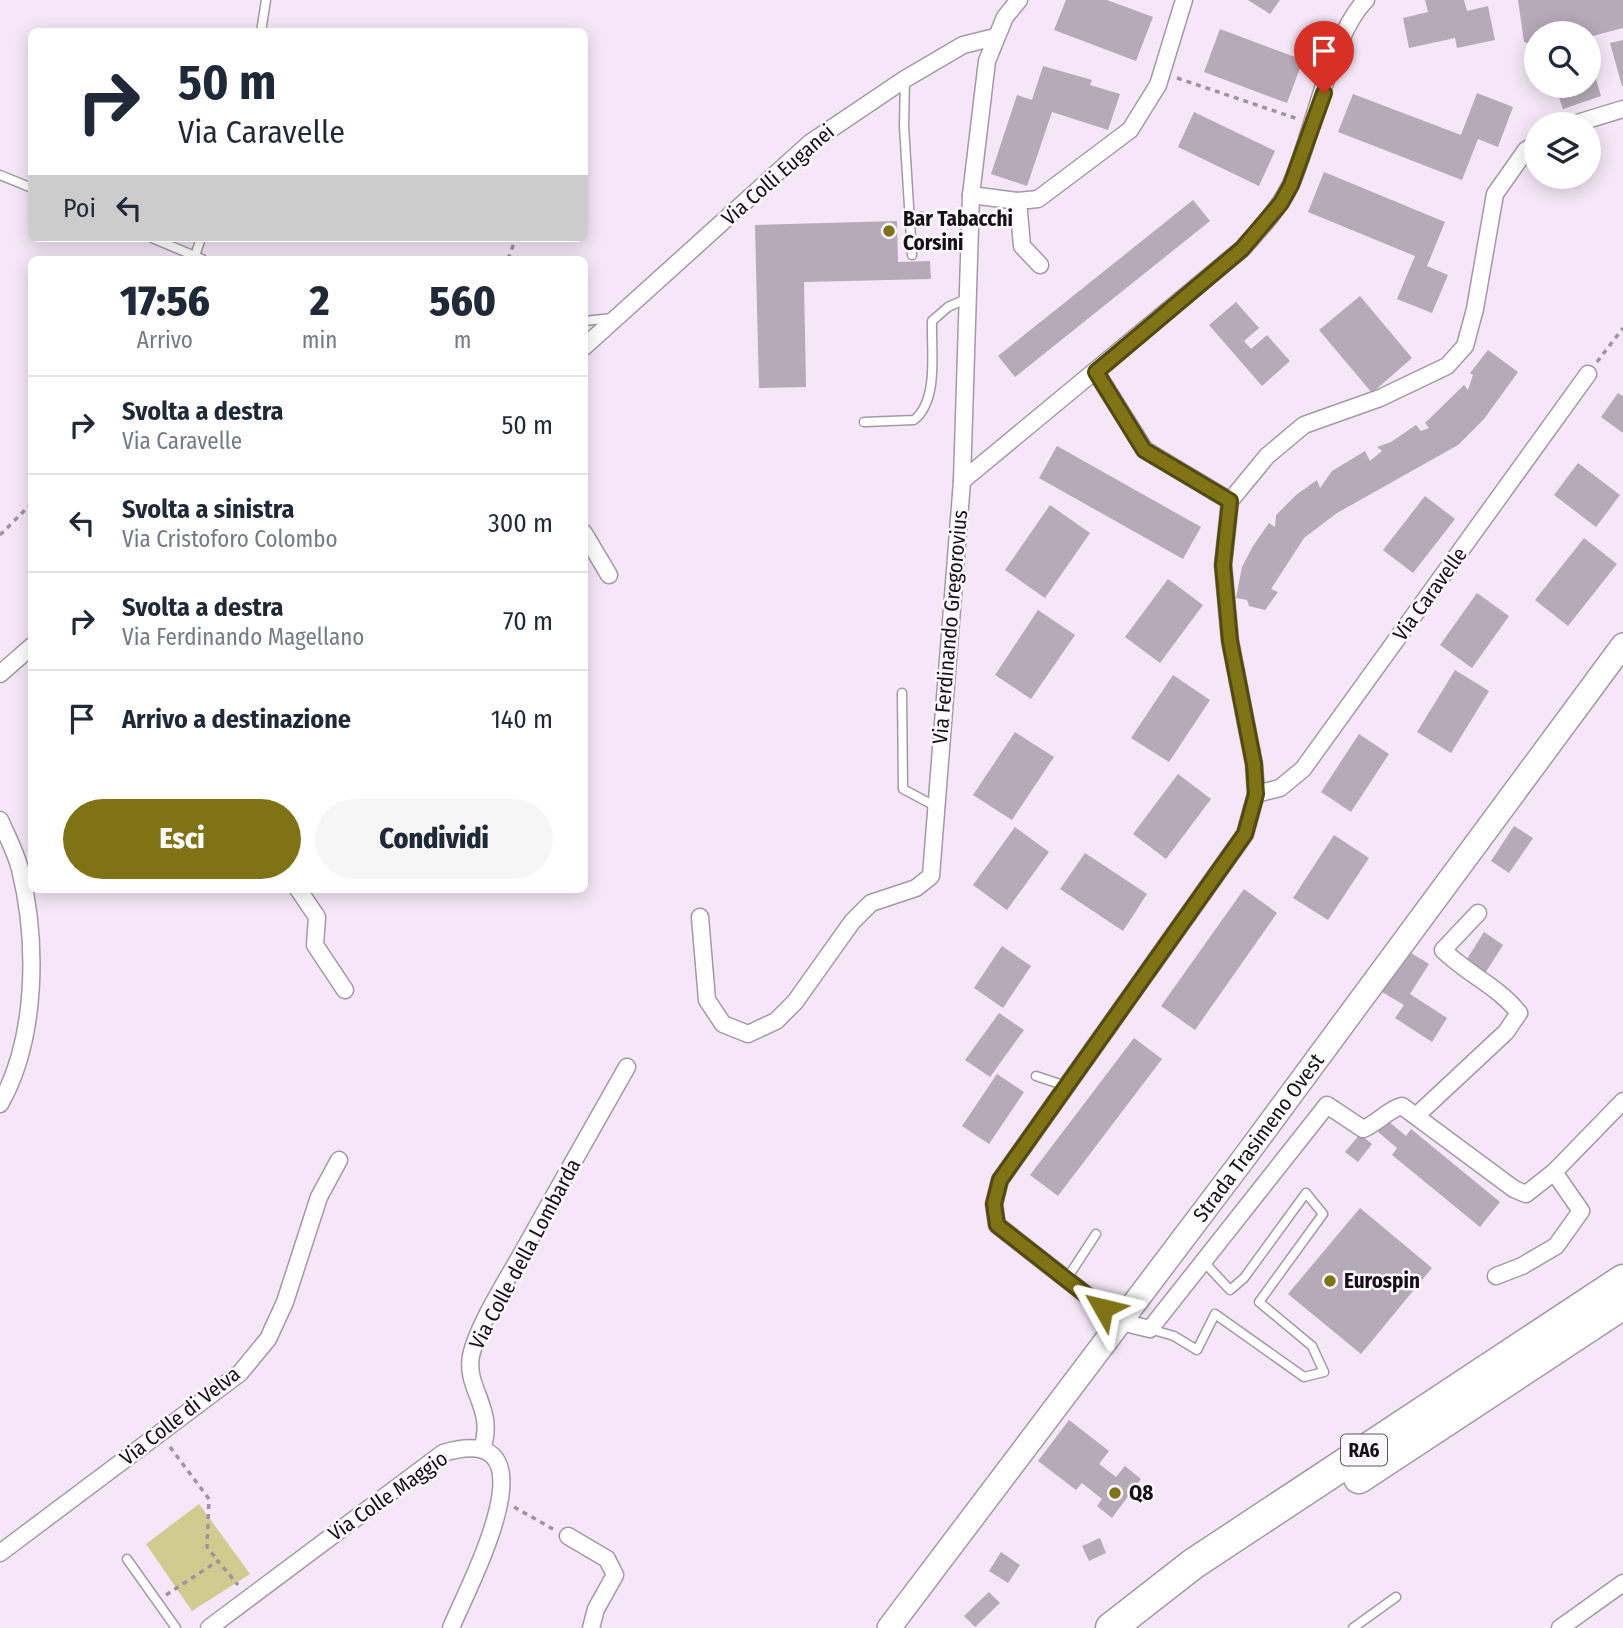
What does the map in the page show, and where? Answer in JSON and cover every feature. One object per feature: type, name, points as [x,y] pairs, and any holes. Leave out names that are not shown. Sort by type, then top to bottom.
[{"type":"highway","name":"RA6","points":[[1111,1628],[1193,1564],[1623,1280]]},
{"type":"highway","name":"RA6","points":[[1143,1628],[1208,1577],[1623,1304]]},
{"type":"main road","name":"Strada Trasimeno Ovest","points":[[889,1628],[1121,1322],[1623,645]]},
{"type":"street","name":"Via Ferdinando Gregorovius","points":[[700,917],[707,1000],[723,1024],[748,1034],[776,1021],[795,1002],[852,922],[871,903],[916,888],[931,876],[962,481],[971,195],[980,102],[995,37],[1019,0]]},
{"type":"street","points":[[971,195],[1018,201],[1038,199],[1130,130],[1145,110],[1161,72],[1184,0]]},
{"type":"street","points":[[962,481],[1242,249],[1281,203],[1314,124],[1340,41],[1356,10],[1366,0]]},
{"type":"street","name":"Via Colli Euganei","points":[[588,344],[810,143],[905,79],[963,45],[995,37]]},
{"type":"street","points":[[1601,116],[1623,109]]},
{"type":"street","points":[[1524,153],[1495,194],[1475,309],[1465,346],[1447,366],[1380,398],[1304,425],[1267,456],[1230,501],[1223,565],[1230,641],[1254,764],[1256,794],[1245,834],[1000,1180],[994,1204],[997,1225],[1121,1322],[1150,1329],[1327,1105],[1363,1129],[1374,1125],[1392,1109],[1402,1106],[1514,1189],[1526,1194],[1553,1172],[1623,1101]]},
{"type":"street","points":[[1018,201],[1022,246],[1040,265]]},
{"type":"street","points":[[1096,372],[1144,450],[1230,501]]},
{"type":"street","name":"Via Caravelle","points":[[1256,794],[1280,788],[1303,769],[1588,374]]},
{"type":"street","points":[[588,540],[609,575]]},
{"type":"street","points":[[0,674],[28,650]]},
{"type":"street","points":[[0,820],[20,868],[31,951],[30,999],[22,1051],[0,1104]]},
{"type":"street","points":[[301,893],[317,917],[315,945],[345,990]]},
{"type":"street","points":[[1416,1116],[1506,1032],[1519,1013],[1505,995],[1455,962],[1443,950],[1478,913]]},
{"type":"street","name":"Via Colle della Lombarda","points":[[482,1449],[487,1434],[486,1414],[474,1385],[471,1357],[504,1286],[626,1067]]},
{"type":"street","name":"Via Colle di Velva","points":[[0,1553],[240,1373],[268,1339],[285,1302],[319,1197],[339,1160]]},
{"type":"street","points":[[1496,1276],[1522,1266],[1556,1246],[1581,1211],[1563,1190],[1553,1172]]},
{"type":"street","name":"Via Colle Maggio","points":[[215,1626],[443,1453],[462,1447],[482,1449]]},
{"type":"street","points":[[451,1628],[503,1500],[503,1475],[499,1464],[482,1449]]},
{"type":"street","points":[[568,1536],[607,1559],[615,1575],[596,1609],[591,1628]]},
{"type":"street","points":[[1560,1628],[1623,1583]]},
{"type":"lane","points":[[262,28],[265,0]]},
{"type":"lane","points":[[905,79],[904,127],[912,255]]},
{"type":"lane","points":[[0,175],[28,186]]},
{"type":"lane","points":[[162,242],[197,256]]},
{"type":"lane","points":[[864,422],[914,420],[920,415],[929,401],[932,321],[948,307],[967,299]]},
{"type":"lane","points":[[588,321],[620,317]]},
{"type":"lane","points":[[902,693],[903,789],[935,806]]},
{"type":"lane","points":[[1036,1076],[1066,1086]]},
{"type":"lane","points":[[1150,1329],[1174,1336],[1197,1350],[1215,1314],[1304,1377],[1324,1372],[1312,1346],[1259,1302],[1322,1214],[1306,1193],[1244,1278],[1230,1290],[1203,1261]]},
{"type":"lane","points":[[1066,1279],[1096,1234]]},
{"type":"lane","points":[[127,1559],[176,1628]]},
{"type":"lane","points":[[1353,1628],[1396,1597]]},
{"type":"path","points":[[1161,72],[1301,120]]},
{"type":"path","points":[[910,212],[944,215]]},
{"type":"path","points":[[1588,374],[1623,328]]},
{"type":"path","points":[[0,535],[28,507]]},
{"type":"path","points":[[169,1446],[209,1499],[207,1547],[248,1599]]},
{"type":"path","points":[[503,1500],[568,1536]]},
{"type":"path","points":[[158,1601],[218,1561]]},
{"type":"shaded area","points":[[199,1504],[250,1574],[192,1611],[146,1544]]},
{"type":"building","points":[[1066,0],[1107,0],[1153,17],[1136,61],[1054,30]]},
{"type":"building","points":[[1248,0],[1280,0],[1270,14]]},
{"type":"building","points":[[1425,0],[1464,0],[1467,11],[1488,6],[1495,40],[1457,48],[1455,38],[1409,48],[1403,18],[1428,12]]},
{"type":"building","points":[[1518,0],[1623,0],[1623,28],[1601,34],[1601,21],[1524,21],[1524,42]]},
{"type":"building","points":[[1220,29],[1303,60],[1287,103],[1204,72]]},
{"type":"building","points":[[1623,40],[1623,86],[1622,86],[1610,43]]},
{"type":"building","points":[[1043,66],[1092,80],[1090,85],[1120,94],[1108,130],[1052,112],[1027,186],[991,174],[1017,95],[1032,100]]},
{"type":"building","points":[[1477,93],[1513,107],[1498,147],[1478,139],[1462,180],[1338,132],[1353,94],[1461,135]]},
{"type":"building","points":[[1559,98],[1595,98],[1563,109]]},
{"type":"building","points":[[1194,112],[1275,151],[1259,186],[1178,147]]},
{"type":"building","points":[[1324,172],[1445,222],[1427,266],[1448,275],[1432,313],[1397,299],[1415,256],[1308,212]]},
{"type":"building","points":[[1193,200],[1210,221],[1015,377],[998,356]]},
{"type":"building","points":[[897,221],[898,262],[930,261],[931,279],[804,282],[806,387],[759,388],[755,225]]},
{"type":"building","points":[[1360,296],[1412,358],[1372,393],[1319,330]]},
{"type":"building","points":[[1236,302],[1259,328],[1244,341],[1251,349],[1267,335],[1290,361],[1262,386],[1209,325]]},
{"type":"building","points":[[1488,350],[1518,372],[1484,419],[1458,445],[1337,513],[1304,538],[1271,589],[1278,592],[1265,610],[1249,606],[1247,600],[1236,598],[1242,567],[1253,546],[1269,523],[1275,527],[1276,515],[1296,495],[1317,480],[1320,488],[1332,471],[1365,451],[1370,461],[1382,451],[1377,447],[1391,442],[1416,425],[1421,431],[1429,428],[1425,423],[1464,385],[1468,390],[1473,375],[1470,373]]},
{"type":"building","points":[[1618,393],[1623,396],[1623,433],[1601,417]]},
{"type":"building","points":[[1057,446],[1201,527],[1183,559],[1039,478]]},
{"type":"building","points":[[1578,463],[1620,495],[1596,527],[1554,495]]},
{"type":"building","points":[[1425,496],[1455,519],[1413,573],[1383,550]]},
{"type":"building","points":[[1050,505],[1090,533],[1045,598],[1005,570]]},
{"type":"building","points":[[1584,538],[1617,564],[1568,626],[1535,600]]},
{"type":"building","points":[[1168,579],[1203,605],[1160,663],[1125,637]]},
{"type":"building","points":[[1477,593],[1509,616],[1472,668],[1440,645]]},
{"type":"building","points":[[1038,610],[1075,635],[1031,699],[995,675]]},
{"type":"building","points":[[1455,670],[1489,691],[1451,753],[1417,732]]},
{"type":"building","points":[[1173,675],[1210,700],[1169,762],[1131,738]]},
{"type":"building","points":[[1015,732],[1054,757],[1012,820],[973,795]]},
{"type":"building","points":[[1359,734],[1389,754],[1351,812],[1321,792]]},
{"type":"building","points":[[1178,774],[1211,799],[1166,859],[1133,834]]},
{"type":"building","points":[[1514,826],[1533,838],[1509,873],[1491,861]]},
{"type":"building","points":[[1015,827],[1049,852],[1007,910],[973,885]]},
{"type":"building","points":[[1334,835],[1369,858],[1328,920],[1293,898]]},
{"type":"building","points":[[1085,853],[1147,894],[1123,931],[1060,889]]},
{"type":"building","points":[[1244,889],[1277,913],[1195,1030],[1161,1006]]},
{"type":"building","points":[[1484,932],[1503,945],[1484,975],[1465,962]]},
{"type":"building","points":[[1002,946],[1031,966],[1003,1008],[974,988]]},
{"type":"building","points":[[1408,951],[1429,964],[1410,994],[1447,1018],[1432,1042],[1395,1018],[1404,1005],[1382,992]]},
{"type":"building","points":[[999,1013],[1024,1030],[990,1077],[965,1060]]},
{"type":"building","points":[[1134,1038],[1162,1059],[1058,1196],[1030,1175]]},
{"type":"building","points":[[997,1074],[1024,1092],[989,1144],[962,1126]]},
{"type":"building","points":[[1387,1120],[1406,1136],[1411,1129],[1500,1202],[1480,1227],[1392,1155],[1397,1148],[1378,1132]]},
{"type":"building","points":[[1360,1134],[1372,1144],[1358,1162],[1345,1152]]},
{"type":"building","points":[[1360,1208],[1432,1268],[1361,1354],[1288,1294]]},
{"type":"building","points":[[1069,1420],[1109,1451],[1099,1464],[1116,1477],[1125,1466],[1141,1479],[1112,1518],[1097,1506],[1102,1499],[1082,1483],[1076,1490],[1038,1461]]},
{"type":"building","points":[[1100,1538],[1106,1553],[1089,1561],[1082,1546]]},
{"type":"building","points":[[1001,1552],[1020,1565],[1008,1583],[989,1571]]},
{"type":"building","points":[[989,1592],[1000,1603],[975,1627],[964,1616]]},
{"type":"place","name":"Bar Tabacchi Corsini","points":[[889,231]]},
{"type":"place","name":"Eurospin","points":[[1330,1281]]},
{"type":"place","name":"Q8","points":[[1115,1493]]},
{"type":"route","points":[[1103,1308],[997,1225],[994,1204],[1000,1180],[1245,834],[1256,794],[1254,764],[1230,641],[1223,565],[1230,501],[1144,450],[1096,372],[1242,249],[1261,228],[1291,185],[1324,93]]}]
